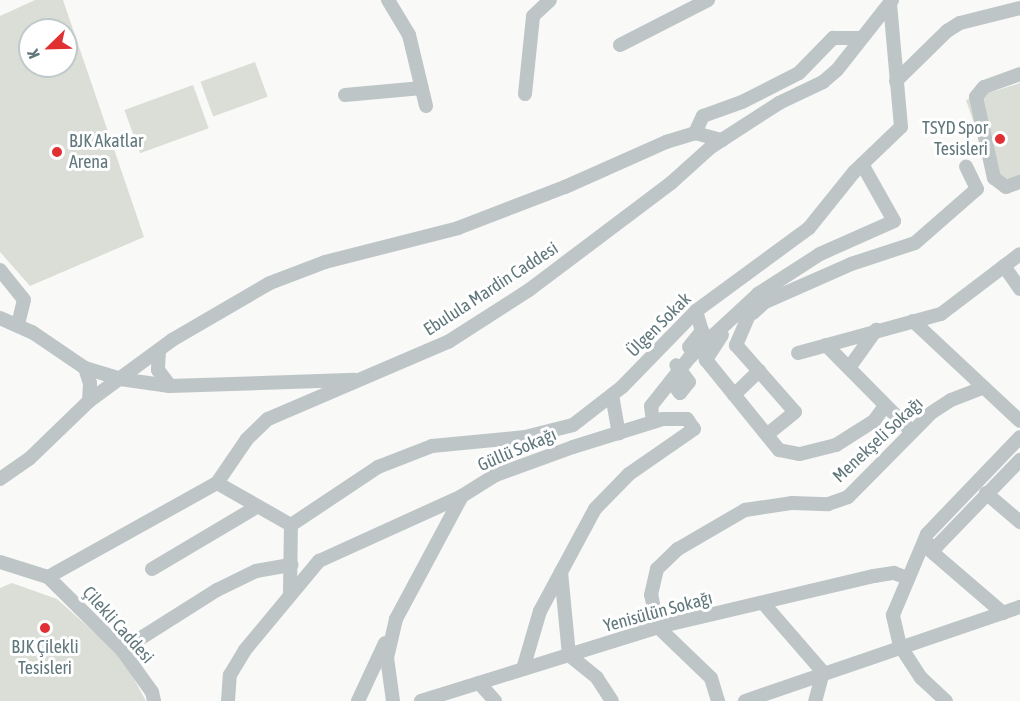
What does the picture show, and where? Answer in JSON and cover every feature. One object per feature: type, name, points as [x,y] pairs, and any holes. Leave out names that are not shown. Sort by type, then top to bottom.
[{"type":"street","points":[[388,0],[409,35],[426,106]]},
{"type":"street","points":[[525,94],[533,16],[550,0]]},
{"type":"street","points":[[620,45],[708,0]]},
{"type":"street","name":"Ebulula Mardin Caddesi","points":[[48,577],[217,483],[247,439],[268,419],[448,342],[529,290],[722,140],[779,103],[823,82],[837,70],[859,38],[891,2]]},
{"type":"street","name":"Ülgen Sokak","points":[[291,525],[378,467],[432,446],[525,437],[573,425],[612,395],[696,311],[809,228],[862,164],[901,127],[891,2]]},
{"type":"street","points":[[896,81],[947,31],[960,23],[1016,6]]},
{"type":"street","points":[[696,133],[703,116],[742,102],[799,73],[833,39],[859,38]]},
{"type":"street","points":[[1020,74],[984,87],[976,97],[994,178],[1006,187],[1020,182]]},
{"type":"street","points":[[345,95],[422,88]]},
{"type":"street","points":[[0,479],[29,459],[89,401],[159,350],[270,283],[325,262],[458,228],[565,187],[666,142],[696,133],[722,140]]},
{"type":"street","points":[[862,164],[894,221],[820,254],[753,307],[715,341],[706,360],[779,450],[800,454],[836,444],[873,421],[885,406]]},
{"type":"street","points":[[767,435],[795,412],[736,345],[753,307],[851,264],[915,243],[977,189],[966,166]]},
{"type":"street","points":[[798,353],[941,314],[1020,254]]},
{"type":"street","points":[[1004,266],[1020,289]]},
{"type":"street","points":[[0,270],[24,300],[18,324]]},
{"type":"street","points":[[679,370],[726,321],[784,294]]},
{"type":"street","points":[[523,669],[540,611],[596,509],[629,474],[694,429],[687,419],[658,421],[651,406],[670,381],[681,393],[689,382],[675,366],[702,331],[696,311]]},
{"type":"street","points":[[0,318],[18,324],[85,368],[120,379],[170,386],[363,380]]},
{"type":"street","points":[[913,321],[1020,421]]},
{"type":"street","points":[[849,368],[876,330]]},
{"type":"street","points":[[826,345],[911,431]]},
{"type":"street","points":[[159,350],[158,370],[170,386]]},
{"type":"street","points":[[85,368],[90,383],[89,401]]},
{"type":"street","points":[[734,394],[759,371]]},
{"type":"street","name":"Menekşeli Sokağı","points":[[658,627],[651,595],[657,569],[678,549],[745,510],[792,503],[828,504],[848,497],[911,431],[951,400],[983,388]]},
{"type":"street","points":[[612,395],[619,433]]},
{"type":"street","name":"Güllü Sokağı","points":[[358,701],[413,581],[462,496],[496,475],[658,421]]},
{"type":"street","points":[[946,701],[921,678],[900,646],[893,615],[907,578],[925,546],[927,534],[1020,437]]},
{"type":"street","points":[[925,546],[937,546],[1020,460]]},
{"type":"street","points":[[217,483],[291,525],[290,593]]},
{"type":"street","points":[[986,493],[1020,522]]},
{"type":"street","points":[[228,701],[230,675],[245,650],[290,593],[319,561],[462,496]]},
{"type":"street","points":[[152,569],[258,506]]},
{"type":"street","points":[[925,546],[1003,613]]},
{"type":"street","points":[[0,562],[48,577]]},
{"type":"street","points":[[122,650],[217,590],[256,571],[291,565]]},
{"type":"street","points":[[561,572],[569,655],[597,678],[612,701]]},
{"type":"street","name":"Yenisülün Sokağı","points":[[421,701],[658,627],[764,604],[874,576],[894,573],[907,578]]},
{"type":"street","name":"Çilekli Caddesi","points":[[48,577],[122,650],[153,692],[154,701]]},
{"type":"street","points":[[764,604],[824,672]]},
{"type":"street","points":[[745,701],[900,646],[1020,607]]},
{"type":"street","name":"Güllü Sokağı","points":[[393,701],[387,658],[396,619]]},
{"type":"street","points":[[658,627],[711,678],[718,701]]},
{"type":"street","points":[[815,701],[824,672]]},
{"type":"street","points":[[479,683],[495,701]]},
{"type":"shaded area","name":"BJK Akatlar Arena","points":[[35,0],[63,0],[69,18],[18,18],[18,78],[78,78],[78,44],[144,237],[30,286],[0,252],[0,16]]},
{"type":"shaded area","points":[[255,62],[268,97],[213,117],[200,82]]},
{"type":"shaded area","name":"TSYD Spor Tesisleri","points":[[1020,83],[1020,179],[996,187],[966,100]]},
{"type":"shaded area","points":[[193,85],[209,128],[140,153],[124,110]]},
{"type":"shaded area","name":"BJK Çilekli Tesisleri","points":[[12,583],[57,599],[122,657],[146,701],[0,701],[0,588]]},
{"type":"place","name":"TSYD Spor Tesisleri","points":[[1000,139]]},
{"type":"place","name":"BJK Akatlar Arena","points":[[57,152]]},
{"type":"place","name":"BJK Çilekli Tesisleri","points":[[45,628]]}]
